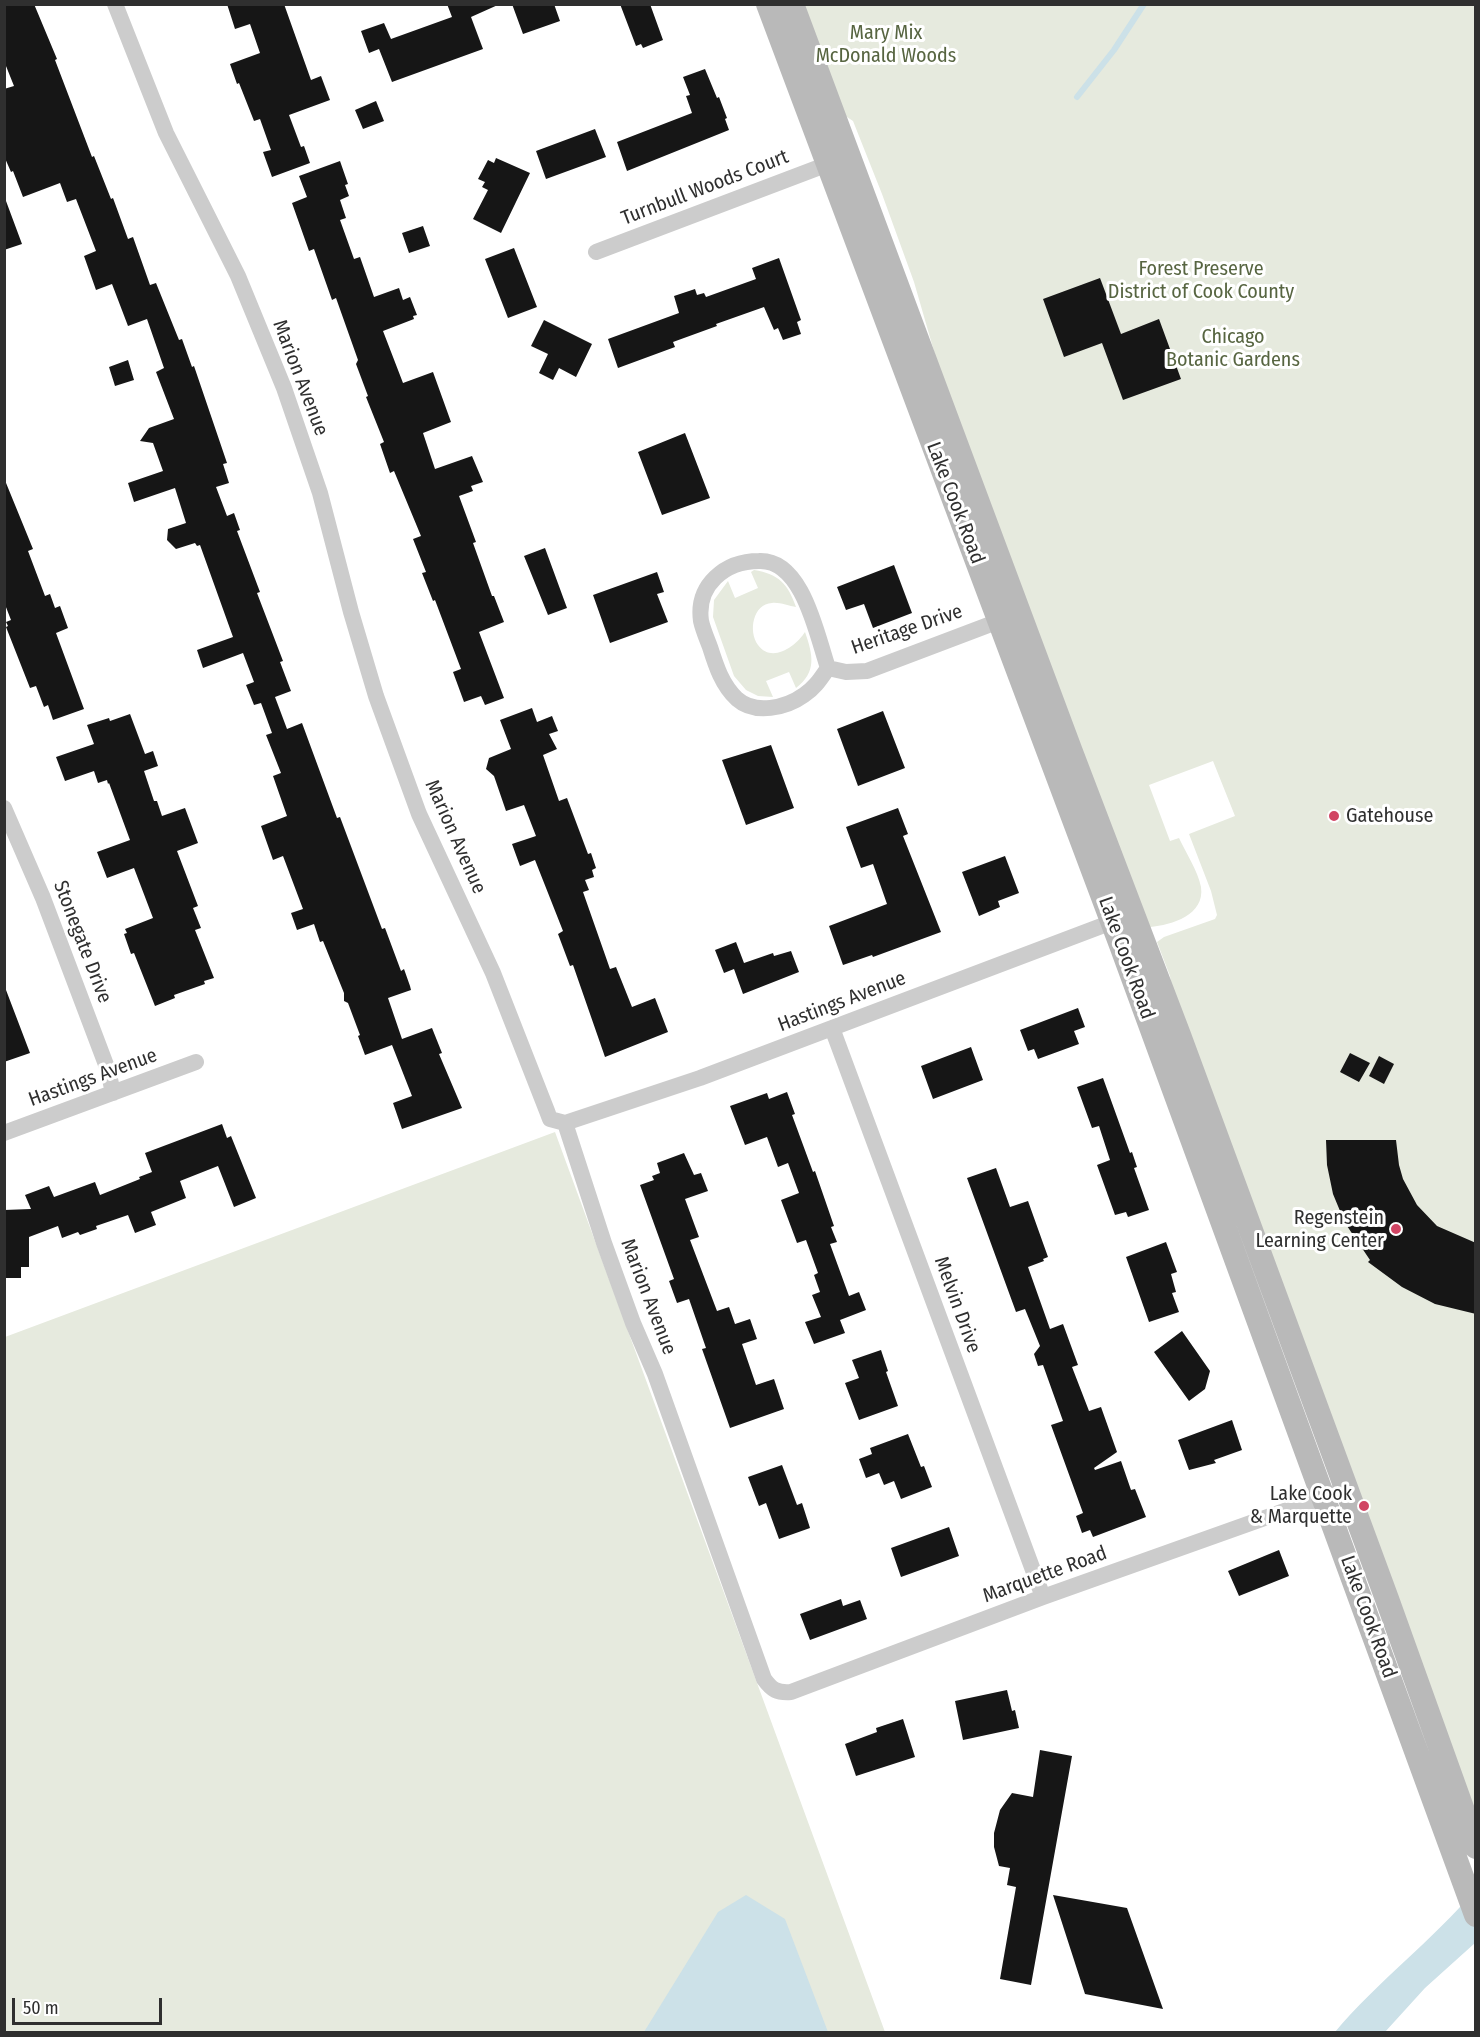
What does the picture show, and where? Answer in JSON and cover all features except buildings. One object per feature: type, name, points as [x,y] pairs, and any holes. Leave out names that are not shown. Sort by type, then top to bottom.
[{"type":"main road","name":"Lake Cook Road","points":[[768,4],[999,621],[1122,918]]},
{"type":"main road","name":"Lake Cook Road","points":[[792,4],[1122,918],[1465,1851],[1476,1915]]},
{"type":"street","name":"Marion Avenue","points":[[115,4],[166,133],[238,276],[284,388],[320,493],[376,696],[420,814],[493,973],[550,1119],[565,1123],[604,1243],[633,1323],[655,1374],[764,1679]]},
{"type":"street","name":"Turnbull Woods Court","points":[[596,252],[828,164]]},
{"type":"street","name":"Heritage Drive","points":[[763,560],[777,565],[799,585],[828,668],[818,683],[804,695],[787,704],[770,708],[752,708],[738,700],[725,685],[701,622],[701,606],[705,591],[718,575],[736,563],[763,560]]},
{"type":"street","name":"Heritage Drive","points":[[828,668],[846,672],[867,671],[999,621]]},
{"type":"street","name":"Stonegate Drive","points":[[4,808],[43,898],[108,1070],[113,1093]]},
{"type":"street","name":"Hastings Avenue","points":[[565,1123],[700,1078],[1122,918]]},
{"type":"street","name":"Melvin Drive","points":[[832,1028],[1043,1597]]},
{"type":"street","name":"Hastings Avenue","points":[[4,1133],[196,1062]]},
{"type":"street","name":"Marquette Road","points":[[764,1679],[772,1689],[779,1693],[791,1692],[1043,1597],[1335,1493]]},
{"type":"green space","name":"Forest Preserve District of Cook County","points":[[800,5],[1475,5],[1475,1812],[1157,942],[1164,937],[1215,919],[1217,915],[1211,891],[1189,834],[1235,816],[1213,761],[1149,785],[1170,841],[1179,838],[1195,868],[1201,887],[1198,905],[1185,917],[1168,924],[1150,927],[951,410],[914,282],[882,194],[853,121],[844,115]]},
{"type":"green space","points":[[754,570],[770,574],[781,581],[790,592],[796,607],[775,603],[760,608],[753,626],[758,645],[770,653],[777,653],[796,643],[805,632],[810,648],[810,669],[803,682],[796,688],[789,672],[766,681],[773,697],[758,696],[746,690],[734,676],[713,617],[714,600],[728,581],[735,598],[758,588],[751,572]]},
{"type":"green space","points":[[555,1132],[885,2032],[5,2032],[5,1337]]},
{"type":"water","points":[[1475,1890],[1475,1943],[1425,1988],[1385,2032],[1335,2032],[1369,1995],[1441,1927]]},
{"type":"water","points":[[746,1895],[785,1919],[828,2032],[644,2032],[718,1912]]},
{"type":"waterway","points":[[1077,97],[1114,50],[1144,4]]},
{"type":"place","name":"Gatehouse","points":[[1334,816]]},
{"type":"place","name":"Regenstein Learning Center","points":[[1396,1229]]},
{"type":"place","name":"Lake Cook & Marquette","points":[[1364,1506]]},
{"type":"park label","name":"Mary Mix McDonald Woods","points":[[886,44]]},
{"type":"park label","name":"Chicago Botanic Gardens","points":[[1233,348]]}]
